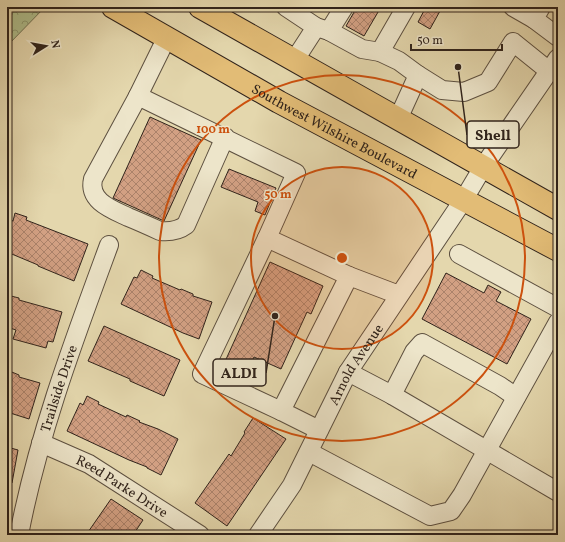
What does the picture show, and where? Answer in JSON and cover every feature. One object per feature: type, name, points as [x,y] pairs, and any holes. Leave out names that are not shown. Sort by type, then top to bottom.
[{"type":"main road","name":"Southwest Wilshire Boulevard","points":[[113,7],[279,102],[558,250]]},
{"type":"main road","points":[[200,7],[558,209]]},
{"type":"street","points":[[294,61],[344,7]]},
{"type":"street","points":[[380,52],[406,7]]},
{"type":"street","points":[[513,7],[538,13],[558,37]]},
{"type":"street","points":[[296,10],[323,29],[362,49],[380,52],[399,61],[442,90],[464,92],[488,82],[513,42],[553,65]]},
{"type":"street","points":[[167,37],[138,96],[93,179],[92,189],[94,195],[106,208],[160,231],[174,231],[186,225],[225,137]]},
{"type":"street","name":"Arnold Avenue","points":[[258,535],[292,485],[348,372],[553,65]]},
{"type":"street","points":[[398,119],[418,75]]},
{"type":"street","points":[[138,96],[225,137],[296,173],[202,374],[319,430]]},
{"type":"street","points":[[266,238],[350,276],[399,295]]},
{"type":"street","name":"Trailside Drive","points":[[19,535],[27,494],[64,370],[109,245]]},
{"type":"street","points":[[459,254],[558,308]]},
{"type":"street","points":[[281,411],[350,276]]},
{"type":"street","points":[[309,452],[430,516],[451,511],[462,495],[558,322]]},
{"type":"street","points":[[392,395],[414,352],[422,343],[500,386],[516,397]]},
{"type":"street","points":[[348,372],[392,395],[558,492]]},
{"type":"street","name":"Reed Parke Drive","points":[[42,443],[89,464],[200,535]]},
{"type":"green space","points":[[7,7],[45,7],[7,46]]},
{"type":"building","points":[[357,7],[381,7],[364,36],[346,26]]},
{"type":"building","points":[[426,7],[432,7],[440,11],[430,29],[418,22]]},
{"type":"building","points":[[150,117],[201,140],[164,221],[113,198]]},
{"type":"building","points":[[229,169],[276,188],[265,215],[255,211],[258,202],[221,187]]},
{"type":"building","points":[[15,213],[27,217],[26,220],[88,244],[74,281],[7,252],[7,219],[13,221]]},
{"type":"building","points":[[270,262],[323,286],[311,314],[307,312],[281,369],[254,357],[245,376],[223,366]]},
{"type":"building","points":[[141,270],[153,276],[152,278],[193,294],[193,296],[212,302],[199,339],[121,304],[134,277],[137,278]]},
{"type":"building","points":[[446,273],[484,293],[488,285],[501,292],[496,301],[531,319],[507,364],[422,319]]},
{"type":"building","points":[[7,295],[19,298],[19,300],[62,312],[53,342],[48,341],[46,348],[13,339],[16,330],[7,327]]},
{"type":"building","points":[[104,326],[180,360],[164,396],[130,381],[130,379],[88,361]]},
{"type":"building","points":[[7,370],[19,375],[19,377],[40,383],[29,419],[7,412]]},
{"type":"building","points":[[87,396],[99,402],[98,404],[126,417],[127,415],[140,421],[139,422],[178,439],[161,475],[147,467],[67,431],[80,403],[83,405]]},
{"type":"building","points":[[253,418],[286,439],[227,526],[195,503],[229,454],[231,456]]},
{"type":"building","points":[[7,447],[18,450],[12,483],[7,483]]},
{"type":"building","points":[[111,499],[143,520],[133,535],[86,535]]},
{"type":"place","name":"Shell","points":[[458,67]]},
{"type":"place","name":"ALDI","points":[[275,316]]}]
